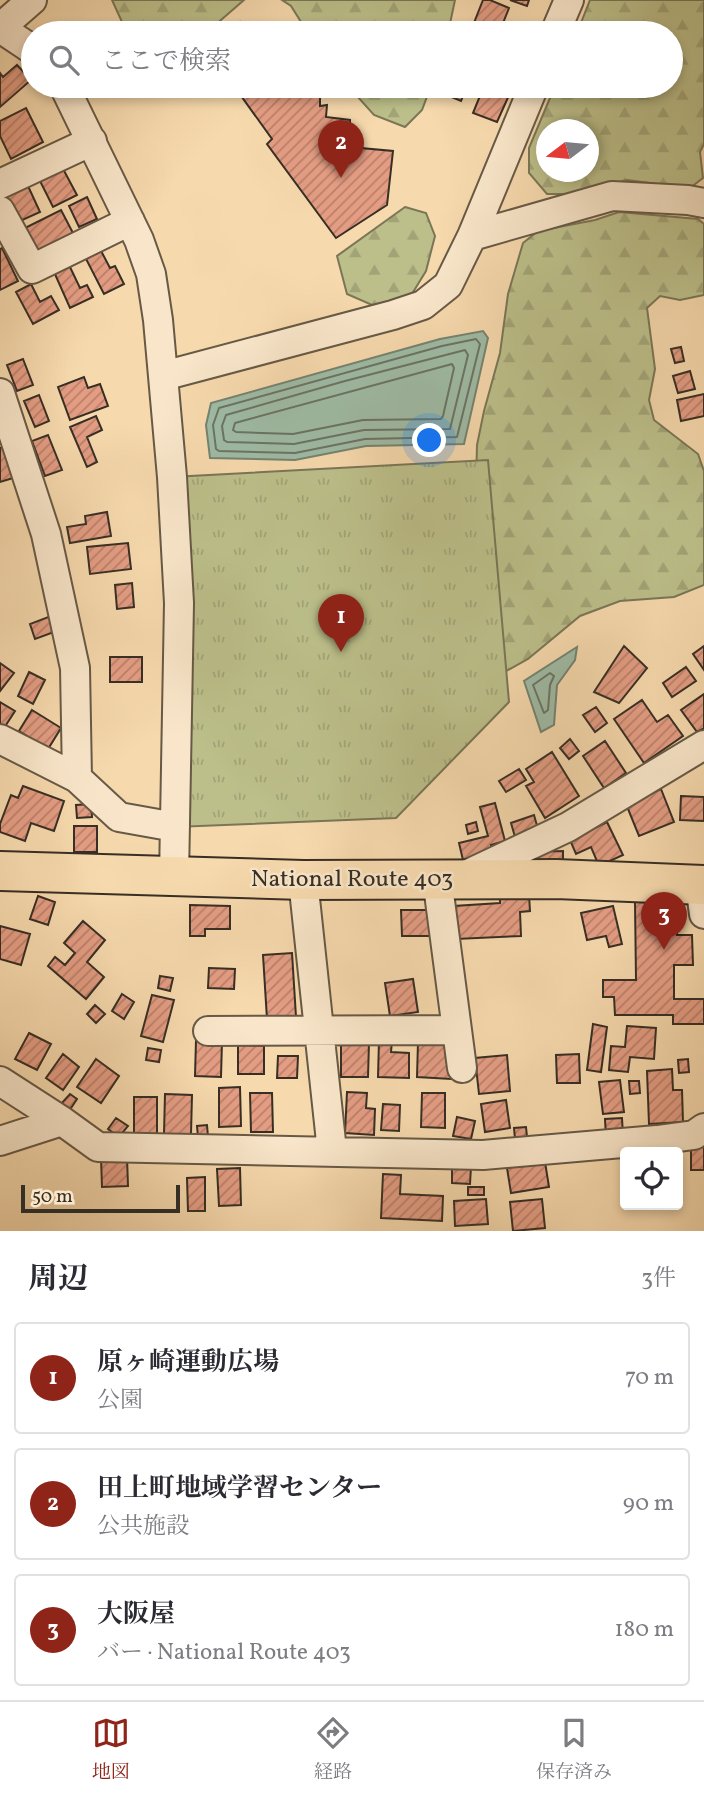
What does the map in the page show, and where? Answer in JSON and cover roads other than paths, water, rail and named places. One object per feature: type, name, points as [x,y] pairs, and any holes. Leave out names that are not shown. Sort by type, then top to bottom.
[{"type":"highway","name":"National Route 403","points":[[0,871],[303,880],[556,879],[703,894]]},
{"type":"street","points":[[21,42],[0,28],[32,0]]},
{"type":"street","points":[[560,21],[569,0]]},
{"type":"street","points":[[70,98],[130,221],[151,274],[158,320],[172,477],[179,603],[174,877]]},
{"type":"street","points":[[163,376],[423,305],[449,285],[529,98]]},
{"type":"street","points":[[0,184],[92,141]]},
{"type":"street","points":[[472,236],[612,196],[704,203]]},
{"type":"street","points":[[0,211],[32,269],[130,221]]},
{"type":"street","points":[[0,393],[46,534],[75,668],[77,778]]},
{"type":"street","points":[[0,739],[77,778],[119,817],[175,827]]},
{"type":"street","points":[[462,1068],[457,1030],[448,878],[568,827],[703,750]]},
{"type":"street","points":[[303,880],[332,1151]]},
{"type":"street","points":[[208,1031],[457,1030]]},
{"type":"street","points":[[0,1082],[98,1147],[484,1155],[694,1135],[704,1128]]},
{"type":"street","points":[[0,1141],[62,1121]]},
{"type":"water","points":[[483,331],[488,338],[464,444],[366,446],[295,460],[210,458],[206,425],[211,403],[440,339]]},
{"type":"water","points":[[577,647],[575,660],[557,685],[554,725],[541,732],[524,681]]},
{"type":"place","name":"田上町地域学習センター","points":[[341,178]]},
{"type":"place","name":"原ヶ崎運動広場","points":[[341,652]]},
{"type":"place","name":"大阪屋","points":[[664,950]]}]
